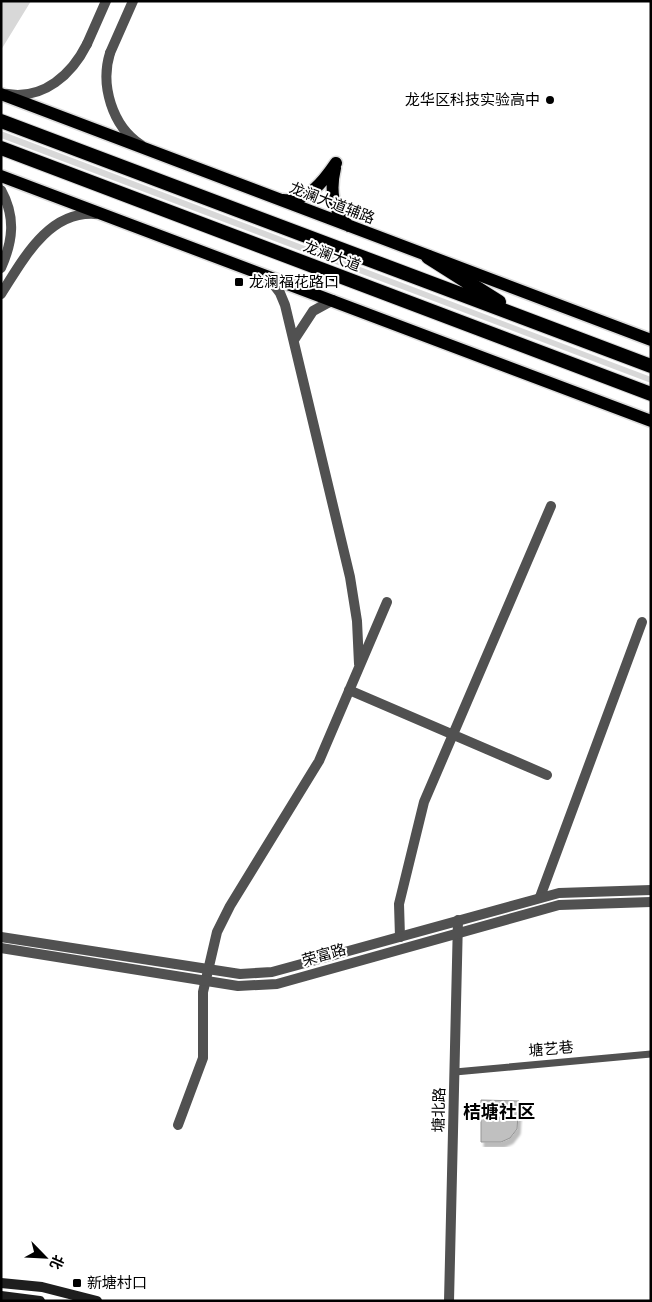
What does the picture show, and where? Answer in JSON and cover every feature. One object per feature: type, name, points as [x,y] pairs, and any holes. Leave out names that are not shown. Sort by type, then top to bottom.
[{"type":"highway","name":"龙澜大道","points":[[1,122],[651,366]]},
{"type":"highway","name":"龙澜大道","points":[[1,148],[651,394]]},
{"type":"highway","points":[[428,257],[526,318]]},
{"type":"main road","name":"龙澜大道辅路","points":[[1,94],[651,340]]},
{"type":"main road","points":[[280,200],[300,198],[313,191],[325,180],[336,164],[332,181],[335,204],[340,215],[352,228]]},
{"type":"main road","points":[[1,176],[651,421]]},
{"type":"main road","points":[[1,1283],[42,1287],[97,1301]]},
{"type":"main road","points":[[1,1296],[40,1301]]},
{"type":"street","points":[[1,94],[27,95],[49,87],[65,76],[79,61],[106,1]]},
{"type":"street","points":[[133,1],[110,53],[105,81],[109,101],[126,132],[138,143],[157,154]]},
{"type":"street","points":[[1,190],[10,209],[12,233],[1,268]]},
{"type":"street","points":[[1,294],[38,242],[55,224],[80,214],[106,215]]},
{"type":"street","points":[[266,275],[282,299],[294,340],[350,576],[357,621],[359,667]]},
{"type":"street","points":[[294,340],[313,312],[332,300]]},
{"type":"street","points":[[400,937],[399,904],[419,815],[551,506]]},
{"type":"street","points":[[178,1125],[203,1058],[202,1000],[217,932],[223,919],[319,761],[387,602]]},
{"type":"street","points":[[540,897],[642,622]]},
{"type":"street","points":[[349,690],[547,775]]},
{"type":"street","name":"荣富路","points":[[1,936],[240,974],[272,972],[540,897],[579,891],[651,890]]},
{"type":"street","name":"荣富路","points":[[1,948],[238,986],[277,984],[559,905],[651,902]]},
{"type":"street","name":"塘北路","points":[[449,1301],[458,920]]},
{"type":"lane","name":"塘艺巷","points":[[455,1072],[651,1054]]},
{"type":"shaded area","points":[[1,1],[31,1],[1,50]]},
{"type":"shaded area","points":[[1,131],[651,377],[651,383],[1,138]]},
{"type":"building","points":[[481,1100],[519,1101],[517,1129],[510,1138],[501,1142],[481,1142]]},
{"type":"place","name":"龙华区科技实验高中","points":[[550,100]]},
{"type":"place","name":"龙澜福花路口","points":[[239,282]]},
{"type":"place","name":"新塘村口","points":[[77,1283]]},
{"type":"district","name":"桔塘社区","points":[[499,1112]]}]
